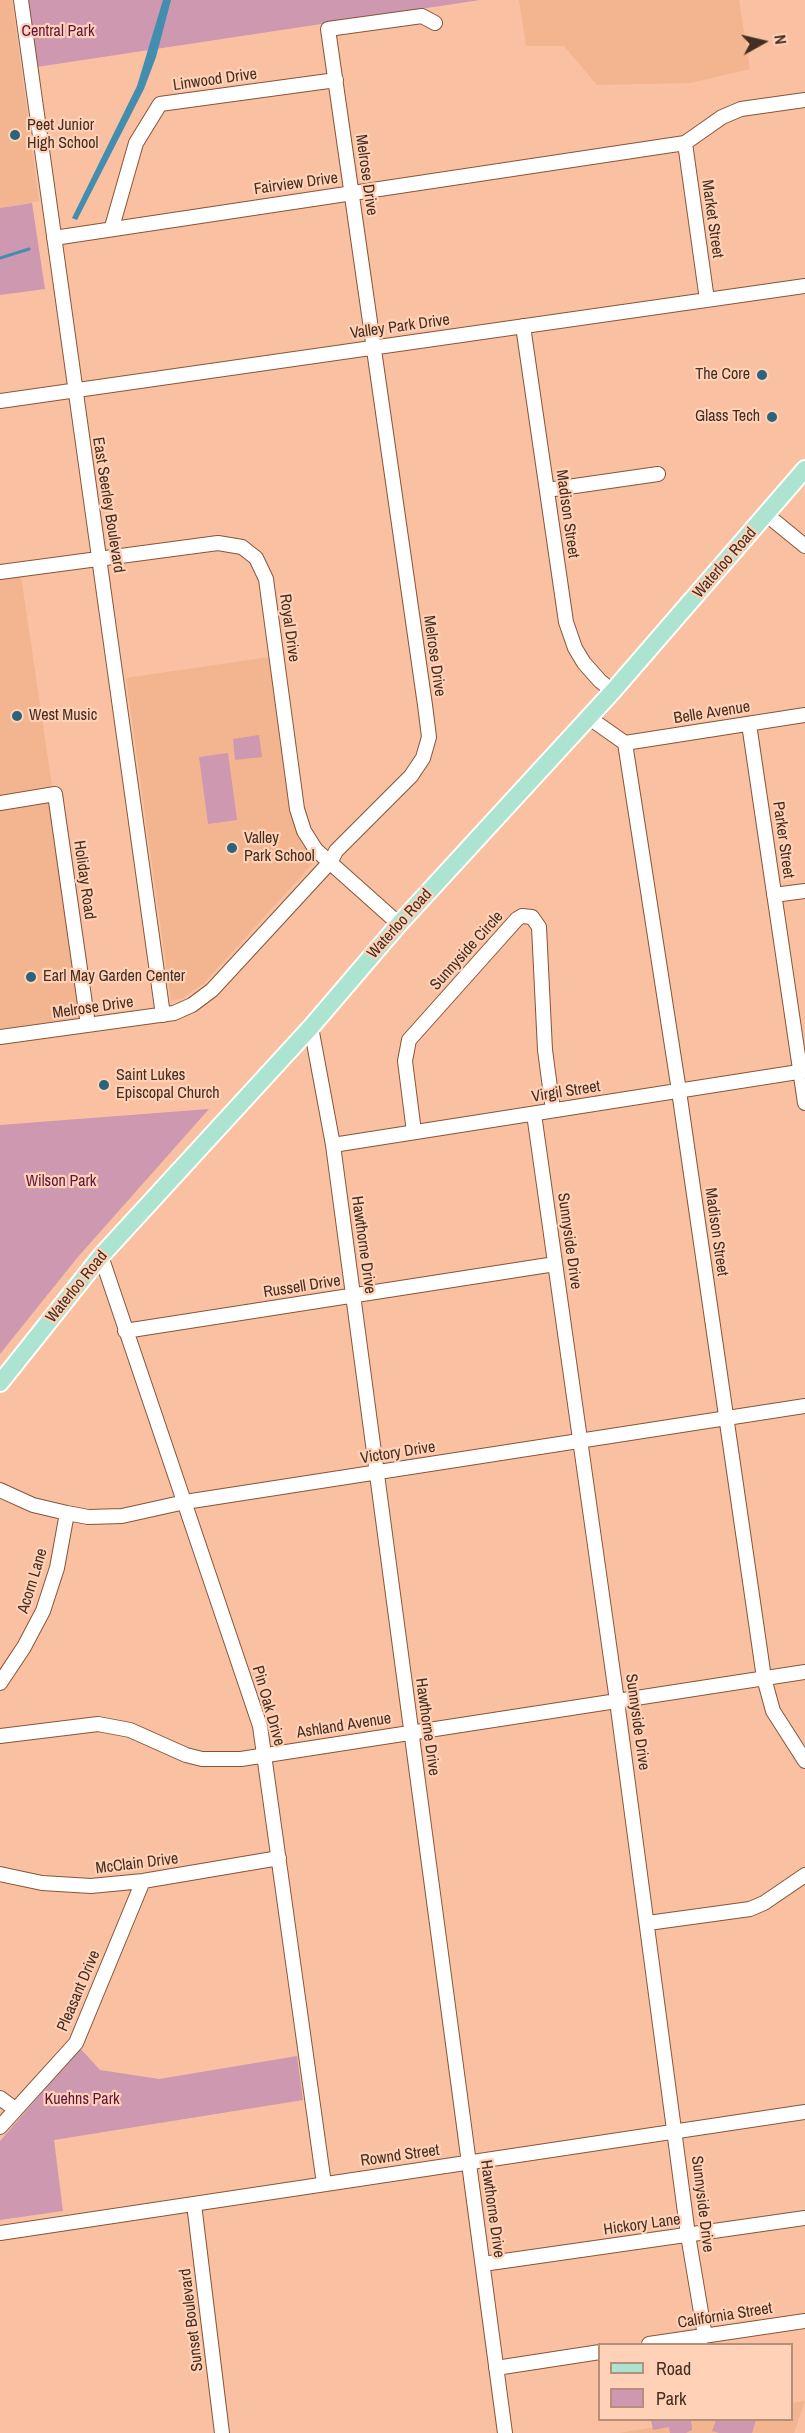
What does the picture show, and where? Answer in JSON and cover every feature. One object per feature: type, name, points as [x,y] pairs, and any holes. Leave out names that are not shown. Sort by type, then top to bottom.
[{"type":"main road","name":"Waterloo Road","points":[[0,1383],[101,1256],[311,1027],[399,924],[613,691],[805,469]]},
{"type":"street","name":"East Seerley Boulevard","points":[[21,0],[163,1015]]},
{"type":"street","name":"Melrose Drive","points":[[0,1037],[163,1015],[192,1005],[212,990],[331,861],[336,851],[411,776],[423,758],[429,737],[328,29],[422,16],[435,23]]},
{"type":"street","name":"Linwood Drive","points":[[112,227],[136,143],[160,104],[336,80]]},
{"type":"street","points":[[685,143],[722,117],[741,109],[805,100]]},
{"type":"street","name":"Fairview Drive","points":[[54,238],[112,227],[685,143]]},
{"type":"street","name":"Market Street","points":[[685,143],[707,300]]},
{"type":"street","name":"Valley Park Drive","points":[[0,401],[805,286]]},
{"type":"street","name":"Madison Street","points":[[523,326],[566,622],[570,636],[589,669],[613,691]]},
{"type":"street","points":[[547,490],[658,474]]},
{"type":"street","points":[[767,514],[805,546]]},
{"type":"street","name":"Royal Drive","points":[[0,572],[226,543],[242,547],[256,558],[266,579],[300,820],[316,850],[399,924]]},
{"type":"street","name":"Belle Avenue","points":[[624,743],[805,715]]},
{"type":"street","points":[[588,717],[624,743]]},
{"type":"street","name":"Parker Street","points":[[749,724],[803,1071],[805,1103]]},
{"type":"street","name":"Madison Street","points":[[624,743],[679,1091],[764,1678],[773,1711],[805,1761]]},
{"type":"street","name":"Holiday Road","points":[[0,803],[55,794],[87,1025]]},
{"type":"street","points":[[774,896],[805,891]]},
{"type":"street","name":"Sunnyside Circle","points":[[414,1132],[405,1061],[409,1040],[522,916],[532,917],[539,927],[545,1050],[553,1110]]},
{"type":"street","name":"Hawthorne Drive","points":[[311,1027],[333,1145],[505,2433]]},
{"type":"street","name":"Virgil Street","points":[[333,1145],[803,1071]]},
{"type":"street","name":"Sunnyside Drive","points":[[534,1113],[648,1923],[688,2235],[705,2336]]},
{"type":"street","name":"Pin Oak Drive","points":[[101,1256],[260,1726],[324,2184]]},
{"type":"street","name":"Russell Drive","points":[[125,1331],[555,1264]]},
{"type":"street","name":"Victory Drive","points":[[0,1490],[33,1505],[67,1513],[88,1517],[123,1516],[185,1502],[805,1406]]},
{"type":"street","name":"Acorn Lane","points":[[0,1683],[44,1611],[57,1568],[67,1513]]},
{"type":"street","name":"Ashland Avenue","points":[[0,1736],[98,1724],[130,1730],[166,1748],[202,1759],[241,1759],[805,1672]]},
{"type":"street","name":"McClain Drive","points":[[0,1874],[28,1881],[91,1886],[143,1881],[279,1858]]},
{"type":"street","points":[[648,1923],[750,1909],[764,1903],[805,1875]]},
{"type":"street","name":"Pleasant Drive","points":[[0,2127],[76,2043],[143,1881]]},
{"type":"street","points":[[0,2098],[15,2109]]},
{"type":"street","name":"Rownd Street","points":[[0,2233],[805,2112]]},
{"type":"street","name":"Sunset Boulevard","points":[[194,2204],[222,2433]]},
{"type":"street","name":"Hickory Lane","points":[[483,2265],[805,2218]]},
{"type":"street","name":"California Street","points":[[656,2343],[805,2320]]},
{"type":"street","points":[[496,2368],[598,2352]]},
{"type":"shaded area","name":"Peet Junior High School","points":[[0,0],[12,0],[39,201],[0,208]]},
{"type":"shaded area","points":[[519,0],[739,0],[750,69],[690,83],[597,85],[564,46],[526,46]]},
{"type":"shaded area","points":[[20,569],[86,1017],[0,1029],[0,572]]},
{"type":"shaded area","points":[[269,657],[291,818],[316,860],[204,983],[183,998],[171,1001],[126,678]]},
{"type":"shaded area","points":[[805,2401],[794,2433],[619,2433],[691,2421],[793,2421],[793,2403]]},
{"type":"green space","name":"Central Park","points":[[21,0],[480,0],[30,68]]},
{"type":"green space","points":[[32,203],[45,289],[0,295],[0,208]]},
{"type":"green space","points":[[259,735],[262,757],[235,760],[233,739]]},
{"type":"green space","points":[[228,753],[237,820],[208,824],[199,757]]},
{"type":"green space","name":"Wilson Park","points":[[209,1109],[77,1258],[0,1354],[0,1125]]},
{"type":"green space","name":"Kuehns Park","points":[[80,2048],[100,2070],[159,2079],[297,2056],[303,2100],[54,2140],[63,2211],[0,2220],[0,2141]]},
{"type":"green space","points":[[651,2421],[691,2421],[692,2430],[686,2433],[670,2433],[669,2427],[653,2430]]},
{"type":"green space","points":[[716,2421],[756,2421],[752,2433],[712,2431]]},
{"type":"water","points":[[163,0],[171,0],[156,57],[144,89],[77,220],[72,218],[137,86]]},
{"type":"waterway","points":[[0,258],[29,249]]},
{"type":"place","name":"Peet Junior High School","points":[[15,135]]},
{"type":"place","name":"The Core","points":[[762,375]]},
{"type":"place","name":"Glass Tech","points":[[772,417]]},
{"type":"place","name":"West Music","points":[[17,716]]},
{"type":"place","name":"Valley Park School","points":[[232,848]]},
{"type":"place","name":"Earl May Garden Center","points":[[31,977]]},
{"type":"place","name":"Saint Lukes Episcopal Church","points":[[104,1085]]}]
